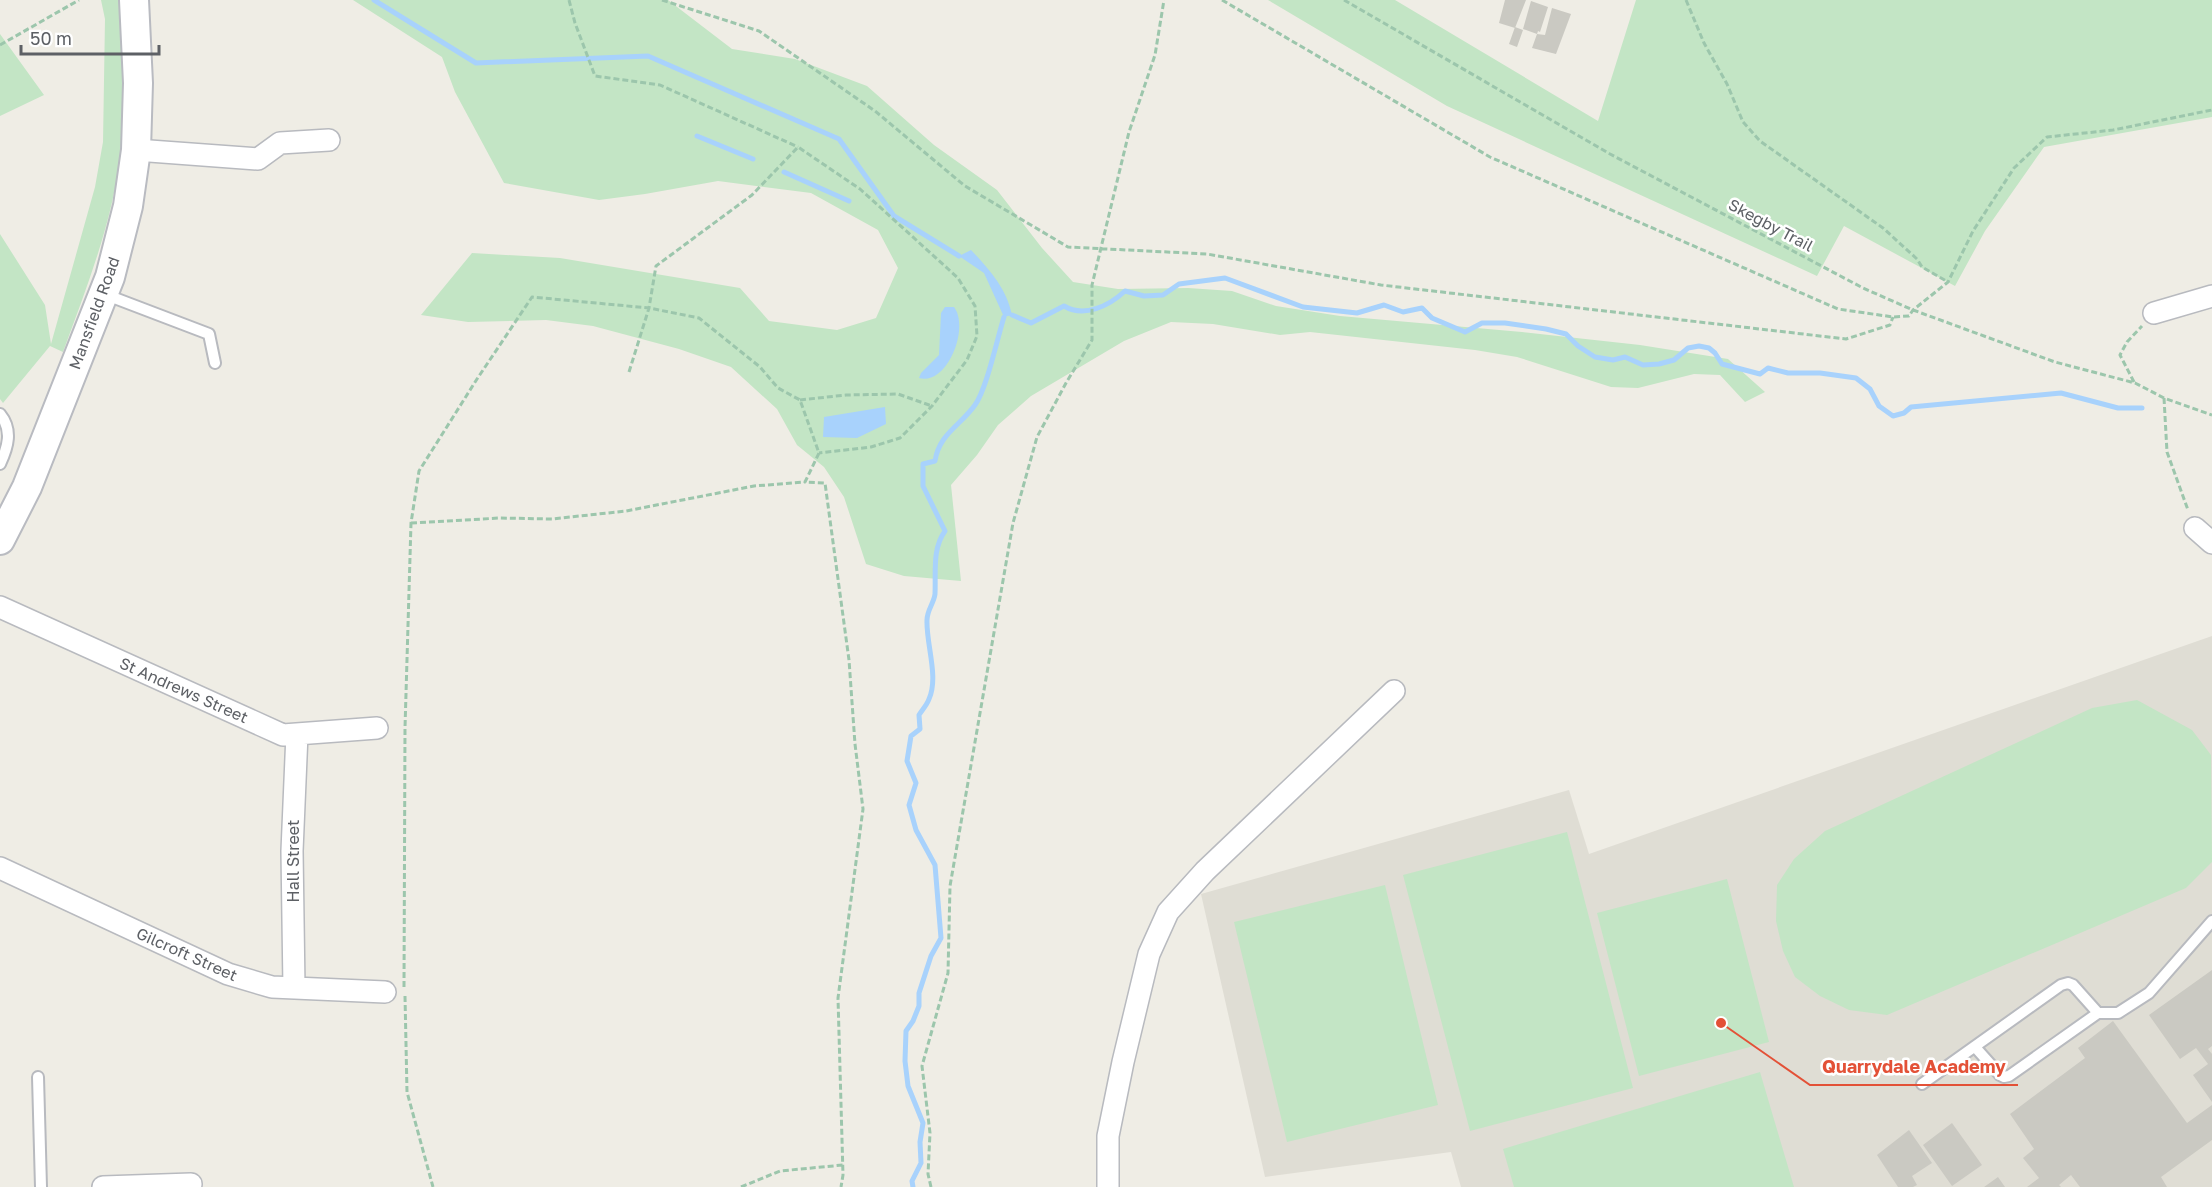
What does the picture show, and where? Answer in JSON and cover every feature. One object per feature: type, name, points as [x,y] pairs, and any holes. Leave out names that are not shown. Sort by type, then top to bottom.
[{"type":"main road","name":"Mansfield Road","points":[[0,540],[27,487],[104,294],[128,206],[136,150],[138,83],[134,0]]},
{"type":"street","points":[[136,150],[258,159],[280,143],[329,140]]},
{"type":"street","points":[[2154,314],[2212,296]]},
{"type":"street","points":[[2195,528],[2212,543]]},
{"type":"street","name":"St Andrews Street","points":[[0,607],[283,735],[377,728]]},
{"type":"street","points":[[1108,1187],[1108,1136],[1123,1062],[1149,954],[1168,912],[1204,871],[1394,691]]},
{"type":"street","name":"Hall Street","points":[[294,988],[292,851],[297,734]]},
{"type":"street","name":"Gilcroft Street","points":[[0,868],[228,974],[272,987],[385,992]]},
{"type":"street","points":[[103,1187],[191,1184]]},
{"type":"lane","points":[[104,294],[209,334],[215,363]]},
{"type":"lane","points":[[0,414],[6,422],[9,437],[0,464]]},
{"type":"lane","points":[[1975,1047],[2000,1075],[2009,1076],[2098,1013],[2118,1013],[2149,993],[2212,921]]},
{"type":"lane","points":[[1922,1084],[2061,985],[2068,983],[2081,992],[2098,1013]]},
{"type":"lane","points":[[39,1077],[41,1187]]},
{"type":"path","points":[[0,45],[79,0]]},
{"type":"path","points":[[569,0],[595,76],[660,85],[798,147],[860,189],[958,278],[975,306],[977,336],[967,360],[932,406],[900,438],[870,447],[819,453]]},
{"type":"path","points":[[662,0],[759,31],[875,111],[965,186],[1068,247],[1207,254],[1381,285],[1846,339],[1890,325],[1893,317]]},
{"type":"path","points":[[931,1187],[928,1174],[930,1133],[922,1065],[948,973],[950,886],[1012,523],[1037,437],[1092,340],[1092,285],[1129,132],[1155,55],[1164,0]]},
{"type":"path","points":[[1222,0],[1490,157],[1838,309],[1893,317],[1909,316],[1913,310],[1948,282],[1973,231],[2014,168],[2047,137],[2113,130],[2212,110]]},
{"type":"path","name":"Skegby Trail","points":[[1344,0],[1610,154],[1863,288],[1913,310],[2055,362],[2135,383],[2164,398],[2212,415]]},
{"type":"path","points":[[1686,0],[1704,43],[1727,84],[1743,122],[1760,141],[1883,228],[1917,259],[1922,267],[1948,282]]},
{"type":"path","points":[[629,372],[649,308],[656,266],[752,195],[798,147]]},
{"type":"path","points":[[433,1187],[407,1092],[404,990],[405,729],[411,523],[420,471],[477,379],[532,297],[649,308],[699,318],[760,367],[778,388],[800,400],[846,395],[898,394],[932,406]]},
{"type":"path","points":[[2135,383],[2120,355],[2127,342],[2154,314]]},
{"type":"path","points":[[2164,398],[2167,452],[2195,528]]},
{"type":"path","points":[[800,400],[819,453],[805,482]]},
{"type":"path","points":[[411,523],[500,518],[552,519],[626,510],[754,486],[805,482],[825,483],[849,660],[855,744],[863,809],[838,998],[843,1165],[841,1187]]},
{"type":"path","points":[[741,1187],[780,1171],[843,1165]]},
{"type":"shaded area","points":[[2212,636],[2212,1187],[1461,1187],[1451,1152],[1265,1177],[1201,894],[1569,790],[1589,854]]},
{"type":"green space","points":[[101,0],[119,0],[122,14],[122,130],[113,199],[99,251],[63,352],[50,346],[3,403],[0,399],[0,234],[45,305],[51,344],[95,187],[103,142],[105,19]]},
{"type":"green space","points":[[353,0],[668,0],[732,49],[795,59],[867,86],[934,145],[997,190],[1042,248],[1073,282],[1118,289],[1188,288],[1232,291],[1276,306],[1340,316],[1640,345],[1728,359],[1765,392],[1745,402],[1720,375],[1694,374],[1638,388],[1611,387],[1517,357],[1475,350],[1310,332],[1280,335],[1213,324],[1171,322],[1124,341],[1031,396],[998,425],[977,455],[951,485],[961,581],[904,576],[866,564],[844,497],[824,467],[797,445],[777,409],[731,367],[679,349],[593,326],[546,320],[468,322],[421,315],[472,253],[560,258],[740,288],[769,321],[837,330],[876,318],[898,268],[878,230],[811,193],[718,181],[599,200],[504,183],[455,92],[442,57]]},
{"type":"green space","points":[[1268,0],[1395,0],[1598,121],[1636,0],[2212,0],[2212,117],[2044,147],[1985,231],[1955,286],[1844,226],[1817,276],[1447,106]]},
{"type":"green space","points":[[0,34],[44,95],[0,116]]},
{"type":"green space","points":[[2137,700],[2192,730],[2211,755],[2212,862],[2186,888],[1887,1015],[1849,1010],[1820,996],[1795,977],[1783,951],[1776,921],[1777,885],[1794,859],[1825,831],[2092,708]]},
{"type":"green space","points":[[1567,832],[1633,1088],[1470,1131],[1403,875]]},
{"type":"green space","points":[[1727,879],[1769,1042],[1639,1076],[1597,913]]},
{"type":"green space","points":[[1385,885],[1438,1105],[1287,1142],[1234,922]]},
{"type":"green space","points":[[1760,1072],[1794,1187],[1514,1187],[1503,1149]]},
{"type":"water","points":[[971,250],[1002,288],[1012,315],[1004,317],[984,273],[959,256]]},
{"type":"water","points":[[945,307],[954,307],[958,316],[959,328],[953,353],[947,365],[939,373],[929,378],[919,378],[939,355],[941,313]]},
{"type":"water","points":[[885,407],[886,424],[857,438],[823,437],[824,417]]},
{"type":"building","points":[[1505,0],[1526,0],[1515,28],[1499,23]]},
{"type":"building","points":[[1531,1],[1548,7],[1540,32],[1538,31],[1537,34],[1523,29]]},
{"type":"building","points":[[1552,8],[1571,14],[1556,54],[1532,48],[1537,34],[1545,35]]},
{"type":"building","points":[[1515,27],[1523,30],[1517,47],[1509,44]]},
{"type":"building","points":[[2212,970],[2212,1046],[2208,1049],[2212,1054],[2212,1102],[2193,1075],[2208,1064],[2196,1048],[2180,1059],[2149,1015]]},
{"type":"building","points":[[2113,1021],[2187,1123],[2212,1105],[2212,1140],[2161,1177],[2167,1187],[2080,1187],[2071,1175],[2059,1185],[2061,1187],[2027,1187],[2039,1178],[2023,1158],[2034,1149],[2010,1114],[2085,1058],[2078,1048]]},
{"type":"building","points":[[1952,1123],[1982,1165],[1952,1186],[1923,1145]]},
{"type":"building","points":[[1909,1130],[1932,1163],[1912,1176],[1917,1185],[1898,1187],[1877,1155]]},
{"type":"building","points":[[1998,1177],[2005,1187],[1984,1187]]},
{"type":"waterway","points":[[374,0],[476,63],[648,56],[839,139],[894,216],[959,256]]},
{"type":"waterway","points":[[697,136],[753,159]]},
{"type":"waterway","points":[[784,172],[849,201]]},
{"type":"waterway","points":[[1012,315],[1031,323],[1064,306],[1080,311],[1096,309],[1125,291],[1144,296],[1163,295],[1179,284],[1225,278],[1303,307],[1357,313],[1384,305],[1403,312],[1422,308],[1432,318],[1465,332],[1482,323],[1505,323],[1546,329],[1566,334],[1578,346],[1595,357],[1613,360],[1625,357],[1643,365],[1674,360],[1688,348],[1699,346],[1709,348],[1722,364],[1760,374],[1768,368],[1788,373],[1820,373],[1856,378],[1870,389],[1879,406],[1893,416],[1904,413],[1911,407],[2061,393],[2118,408],[2142,408]]},
{"type":"waterway","points":[[913,1187],[912,1181],[921,1163],[920,1142],[923,1123],[908,1086],[905,1061],[906,1031],[919,1006],[919,993],[931,956],[941,938],[935,865],[916,830],[909,805],[916,783],[907,761],[911,736],[920,729],[919,715],[932,690],[927,620],[935,594],[936,553],[945,531],[923,486],[923,464],[935,461],[941,444],[975,405],[988,375],[1004,317]]},
{"type":"place","name":"Quarrydale Academy","points":[[1721,1023]]}]
